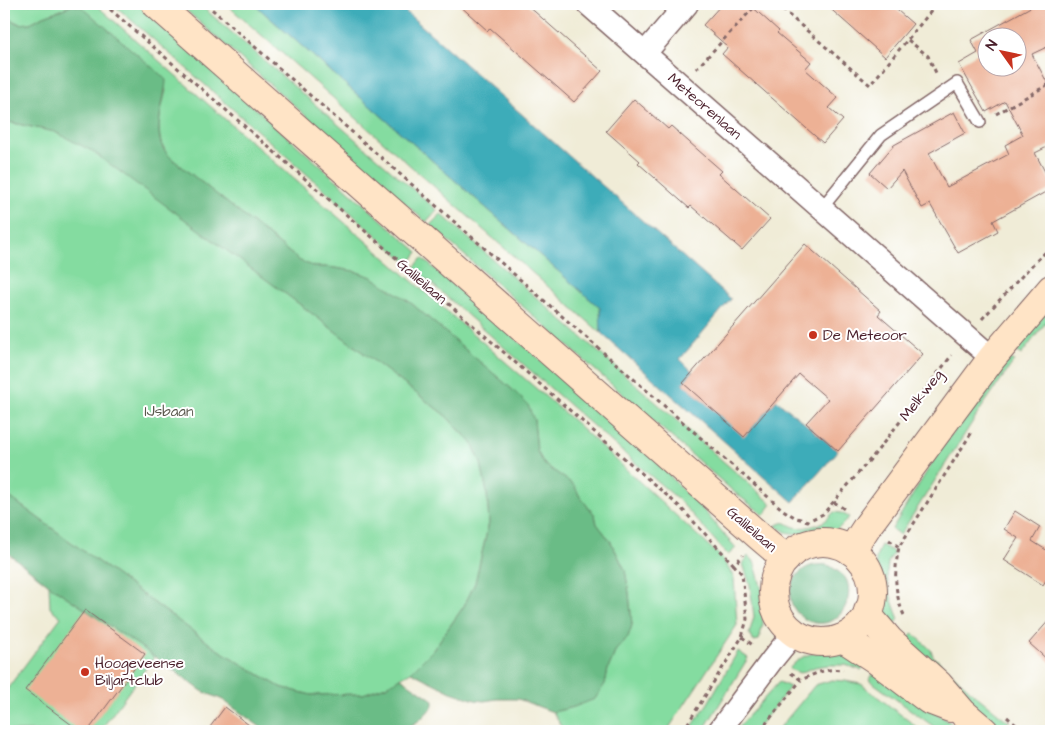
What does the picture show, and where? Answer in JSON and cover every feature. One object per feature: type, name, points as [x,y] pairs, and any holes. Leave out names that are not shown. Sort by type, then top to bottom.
[{"type":"main road","name":"Galileilaan","points":[[156,4],[786,559]]},
{"type":"main road","points":[[851,551],[868,525],[992,358],[1051,289]]},
{"type":"main road","points":[[824,542],[838,544],[851,551],[861,560],[869,572],[872,585],[872,599],[868,611],[859,625],[843,638],[822,642],[808,640],[794,633],[784,624],[773,598],[778,570],[786,559],[797,550],[810,544],[824,542]]},
{"type":"main road","points":[[868,611],[872,620],[890,641],[939,685],[963,713],[984,731]]},
{"type":"main road","points":[[843,638],[875,659],[929,700],[963,713]]},
{"type":"street","name":"Meteorenlaan","points":[[588,4],[992,358]]},
{"type":"street","points":[[644,53],[687,4]]},
{"type":"street","points":[[719,731],[794,633]]},
{"type":"lane","points":[[821,209],[881,135],[957,83],[980,122]]},
{"type":"path","name":"Galileilaan","points":[[104,4],[418,276],[680,507],[734,564]]},
{"type":"path","points":[[206,4],[783,510],[734,564],[742,574],[747,619],[742,637],[683,731]]},
{"type":"path","points":[[681,86],[757,4]]},
{"type":"path","points":[[776,4],[870,86],[937,4]]},
{"type":"path","points":[[908,40],[928,56],[945,91]]},
{"type":"path","points":[[980,122],[1051,83]]},
{"type":"path","name":"Melkweg","points":[[783,510],[796,518],[808,521],[823,514],[874,455],[967,336],[1051,247]]},
{"type":"path","points":[[898,547],[973,431]]},
{"type":"path","points":[[760,731],[801,680]]},
{"type":"green space","points":[[4,4],[95,4],[576,423],[723,559],[734,578],[737,625],[667,731],[564,731],[553,712],[574,707],[605,684],[608,669],[616,650],[628,637],[632,625],[629,593],[625,570],[611,542],[597,524],[595,515],[580,497],[574,485],[544,464],[537,451],[534,420],[514,391],[411,303],[372,277],[354,271],[315,267],[300,261],[171,158],[165,151],[161,141],[159,127],[166,90],[73,5],[30,23],[20,24],[4,16]]},
{"type":"green space","points":[[113,4],[137,4],[418,252],[409,264]]},
{"type":"green space","points":[[179,4],[199,4],[437,210],[426,222]]},
{"type":"green space","points":[[226,4],[254,4],[600,308],[601,333]]},
{"type":"green space","points":[[73,5],[82,7],[166,80],[159,132],[163,148],[171,158],[300,261],[315,267],[354,271],[372,277],[411,303],[528,405],[534,420],[537,451],[544,464],[574,485],[580,497],[595,515],[597,524],[611,542],[625,570],[632,625],[628,637],[616,650],[608,669],[605,684],[595,699],[553,712],[518,699],[475,700],[451,692],[411,672],[433,650],[464,606],[475,583],[489,523],[487,493],[481,463],[472,443],[446,416],[302,306],[92,151],[55,132],[4,121],[4,16],[19,24],[30,23]]},
{"type":"green space","name":"IJsbaan","points":[[4,121],[55,132],[92,150],[446,416],[472,443],[481,463],[487,493],[489,523],[475,583],[464,606],[433,650],[411,672],[386,686],[363,694],[311,695],[280,687],[217,649],[4,493]]},
{"type":"green space","points":[[441,214],[772,504],[764,515],[734,492],[430,225]]},
{"type":"green space","points":[[422,258],[659,462],[736,548],[728,555],[678,499],[414,268]]},
{"type":"green space","points":[[1051,302],[1051,316],[1021,355],[1014,349]]},
{"type":"green space","points":[[1008,358],[1014,361],[982,407],[900,535],[892,529],[941,448]]},
{"type":"green space","points":[[4,493],[217,649],[280,687],[311,695],[363,694],[386,686],[401,678],[433,700],[433,706],[420,720],[402,731],[266,731],[223,700],[202,691],[49,585],[4,550]]},
{"type":"green space","points":[[834,512],[849,517],[838,529],[831,532],[790,533],[775,526],[787,523],[797,528],[814,526],[825,521]]},
{"type":"green space","points":[[881,545],[894,552],[888,563],[887,577],[899,619],[890,629],[878,607],[879,589],[876,558]]},
{"type":"green space","points":[[748,556],[755,564],[762,590],[763,624],[759,640],[754,641],[749,634],[754,617],[750,585],[743,564]]},
{"type":"green space","points":[[815,565],[829,566],[841,573],[849,587],[847,601],[841,613],[831,621],[824,623],[815,623],[800,616],[791,602],[790,594],[796,577],[804,569]]},
{"type":"green space","points":[[49,585],[154,657],[100,731],[4,731],[4,693],[61,617],[50,608]]},
{"type":"green space","points":[[913,633],[931,650],[933,656],[974,694],[1020,731],[1002,731],[904,642]]},
{"type":"green space","points":[[738,651],[748,658],[703,731],[689,731],[708,703]]},
{"type":"green space","points":[[837,651],[853,655],[867,663],[861,670],[845,665],[815,667],[800,673],[789,669],[805,656]]},
{"type":"green space","points":[[877,669],[961,731],[940,731],[869,680]]},
{"type":"green space","points":[[832,680],[861,684],[922,731],[777,731],[815,685]]},
{"type":"green space","points":[[779,682],[790,687],[755,731],[735,731]]},
{"type":"water","points":[[254,4],[397,4],[731,299],[680,359],[693,372],[683,383],[744,436],[777,400],[838,451],[793,502],[601,333],[600,308]]},
{"type":"building","points":[[458,4],[526,4],[602,71],[574,102],[490,28],[488,31]]},
{"type":"building","points":[[722,4],[749,4],[779,31],[777,33],[811,62],[805,69],[838,98],[829,108],[843,120],[823,143],[722,54],[728,47],[703,25]]},
{"type":"building","points":[[825,4],[890,4],[913,24],[885,57]]},
{"type":"building","points":[[1036,4],[1051,4],[1051,45],[1032,54],[1051,90],[1051,145],[1035,153],[1051,183],[1051,189],[993,221],[998,231],[958,253],[930,204],[922,208],[902,171],[887,188],[870,173],[894,145],[954,112],[965,133],[929,153],[947,187],[1009,154],[1005,145],[1023,135],[1005,101],[986,112],[959,64],[978,53],[978,78],[1028,78],[1028,28],[993,28]]},
{"type":"building","points":[[978,36],[978,53],[971,40]]},
{"type":"building","points":[[634,99],[668,129],[671,126],[722,171],[719,174],[770,219],[742,250],[691,206],[689,208],[638,163],[640,161],[606,131]]},
{"type":"building","name":"De Meteoor","points":[[805,244],[881,311],[878,315],[923,354],[838,451],[806,423],[828,399],[799,374],[744,437],[683,383]]},
{"type":"building","points":[[1015,511],[1040,527],[1032,541],[1051,553],[1051,572],[1043,585],[1004,560],[1018,538],[1004,529]]},
{"type":"building","name":"Hoogeveense Biljartclub","points":[[85,610],[145,654],[88,731],[80,731],[25,690]]},
{"type":"building","points":[[1051,618],[1051,663],[1029,643]]},
{"type":"building","points":[[225,707],[257,731],[207,731]]},
{"type":"place","name":"De Meteoor","points":[[813,335]]},
{"type":"place","name":"Hoogeveense Biljartclub","points":[[85,672]]}]
